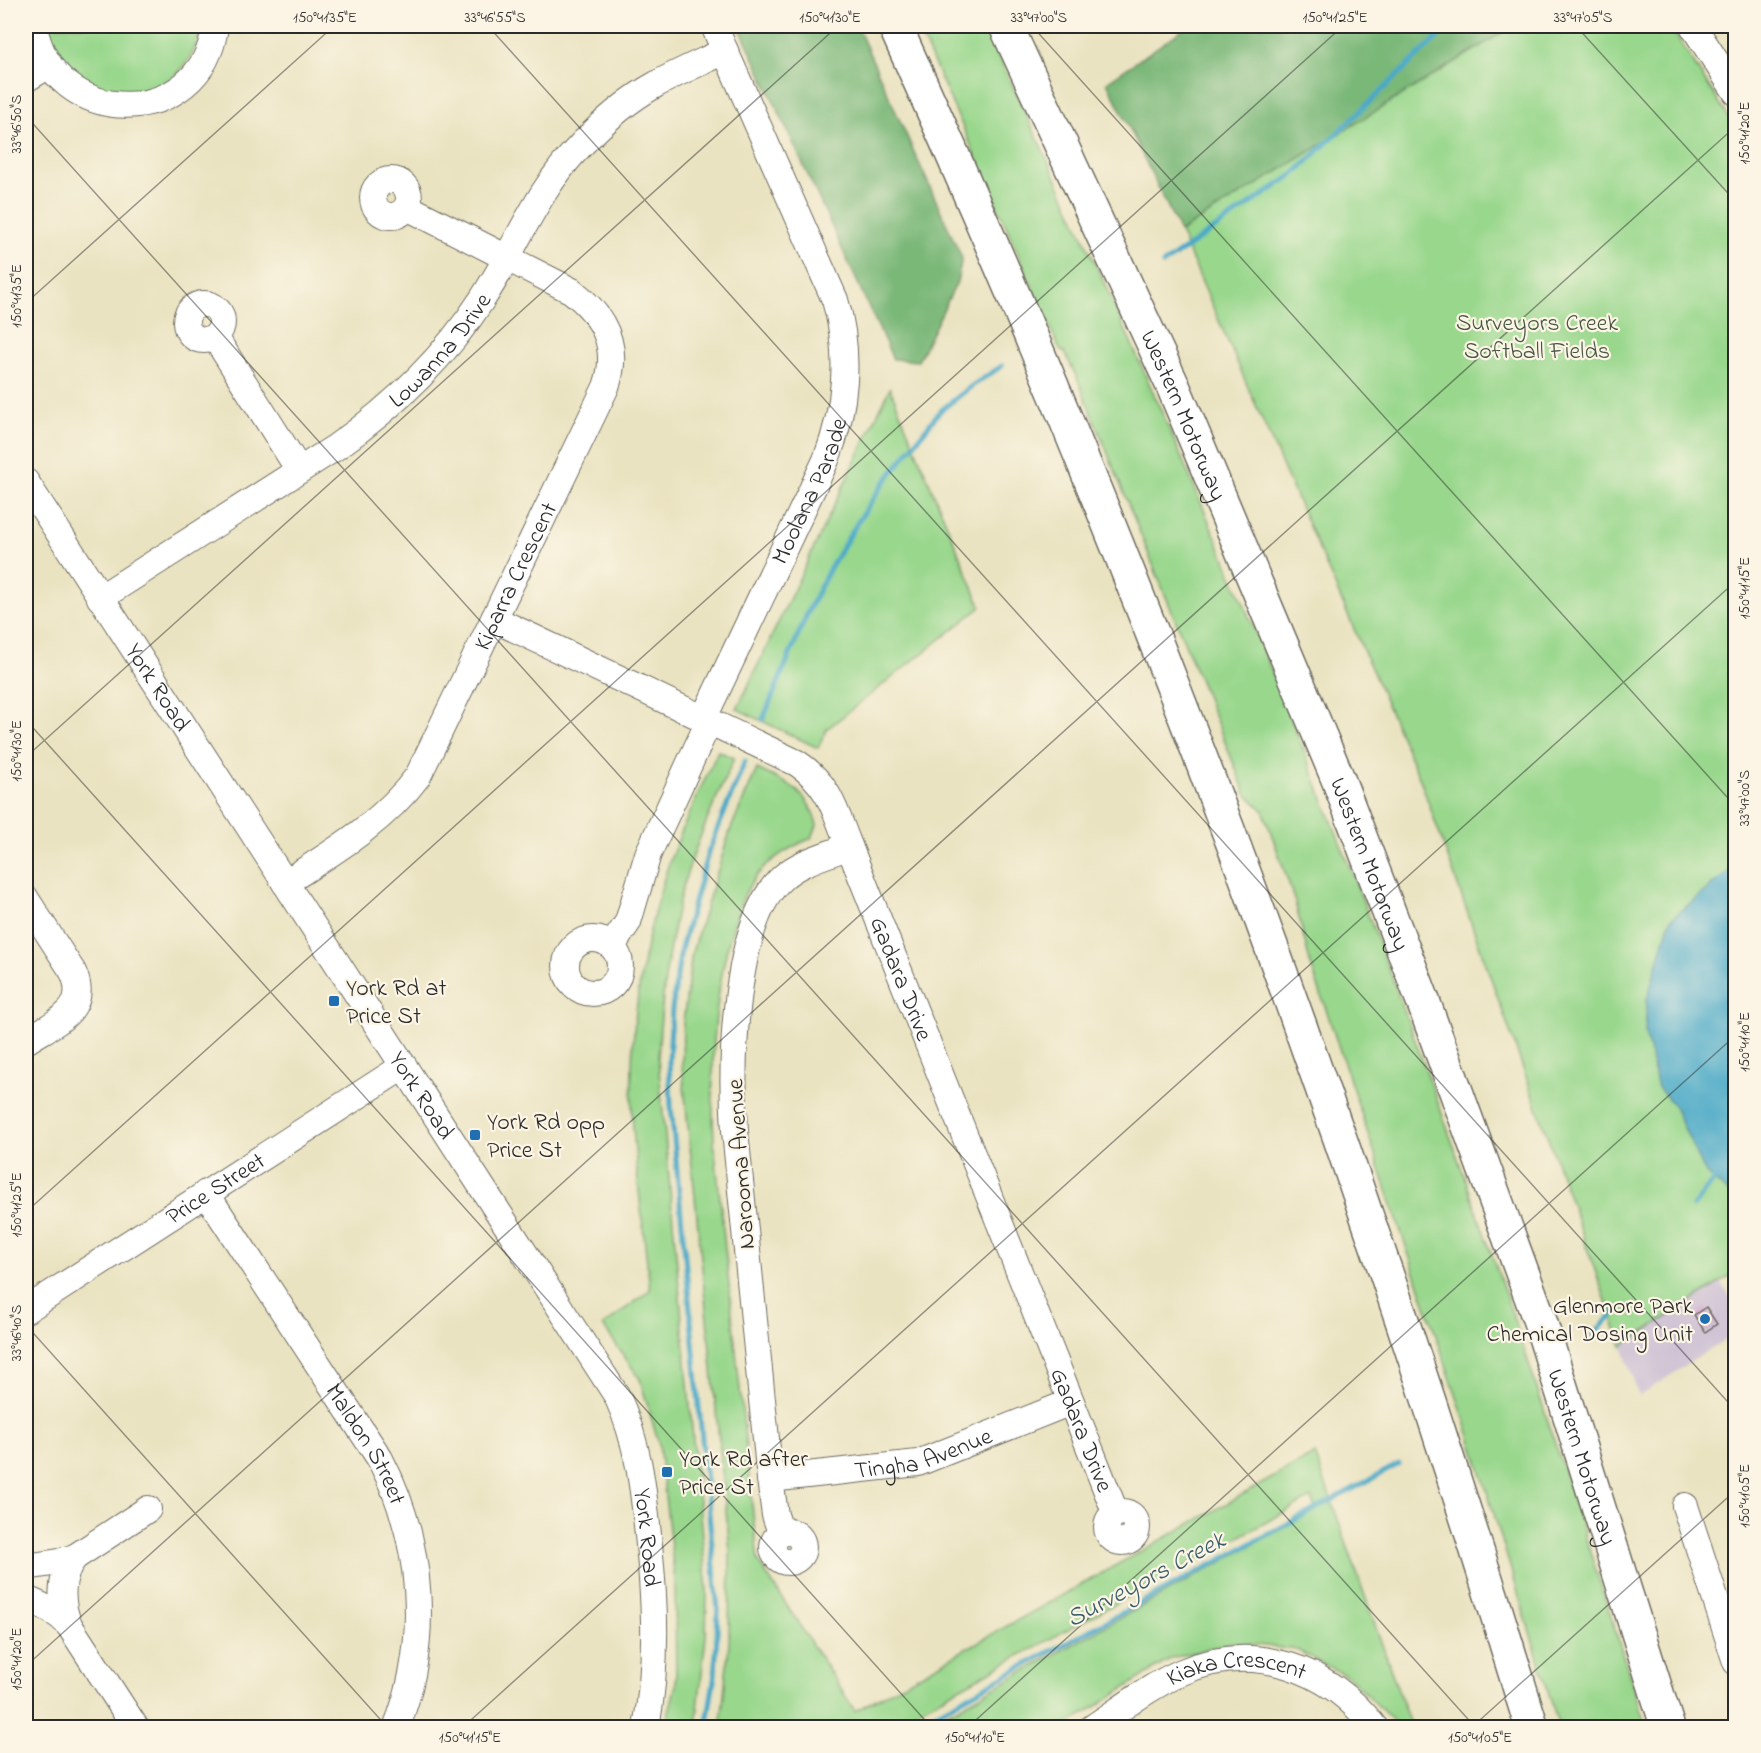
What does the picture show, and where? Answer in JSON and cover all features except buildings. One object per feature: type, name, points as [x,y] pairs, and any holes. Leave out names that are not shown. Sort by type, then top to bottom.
[{"type":"highway","points":[[895,26],[984,224],[1114,536],[1234,846],[1308,1044],[1380,1253],[1437,1422],[1532,1728]]},
{"type":"highway","name":"Western Motorway","points":[[1006,26],[1173,386],[1338,779],[1423,1001],[1541,1324],[1668,1728]]},
{"type":"street","points":[[34,26],[41,51],[58,77],[70,87],[91,98],[113,105],[145,103],[160,98],[185,82],[196,72],[204,59],[215,26]]},
{"type":"street","name":"Moolana Parade","points":[[612,946],[628,922],[648,854],[704,732],[708,709],[826,460],[834,440],[844,389],[844,340],[842,320],[836,300],[714,26]]},
{"type":"street","points":[[1693,26],[1736,92]]},
{"type":"street","name":"Lowanna Drive","points":[[100,598],[354,434],[394,400],[424,372],[470,318],[547,186],[594,131],[655,85],[725,51]]},
{"type":"street","points":[[26,79],[49,65]]},
{"type":"street","name":"Kiparra Crescent","points":[[285,883],[363,832],[407,792],[418,776],[611,373],[608,336],[589,305],[572,291],[407,207]]},
{"type":"street","points":[[215,337],[299,470]]},
{"type":"street","name":"York Road","points":[[26,482],[617,1396],[637,1451],[654,1601],[655,1655],[646,1728]]},
{"type":"street","name":"Gadara Drive","points":[[494,619],[797,763],[809,771],[821,784],[830,798],[1116,1514]]},
{"type":"street","name":"Narooma Avenue","points":[[781,1533],[775,1515],[770,1479],[735,1131],[732,1078],[737,1006],[751,937],[762,906],[773,888],[793,869],[849,846]]},
{"type":"street","points":[[26,899],[73,972],[78,985],[76,1004],[68,1013],[26,1041]]},
{"type":"street","name":"Price Street","points":[[26,1310],[404,1066]]},
{"type":"street","name":"Maldon Street","points":[[206,1193],[380,1459],[399,1499],[411,1544],[418,1618],[414,1670],[396,1728]]},
{"type":"street","name":"Tingha Avenue","points":[[770,1479],[918,1464],[1071,1402]]},
{"type":"street","points":[[1685,1506],[1736,1662]]},
{"type":"street","points":[[26,1567],[60,1562],[75,1557],[148,1509]]},
{"type":"street","points":[[69,1625],[63,1604],[63,1585],[67,1569],[75,1557]]},
{"type":"street","points":[[26,1599],[50,1609],[69,1625],[136,1728]]},
{"type":"street","name":"Kiaka Crescent","points":[[1092,1728],[1163,1681],[1183,1671],[1217,1661],[1251,1659],[1294,1667],[1322,1679],[1347,1697],[1375,1728]]},
{"type":"shaded area","points":[[1721,1282],[1735,1305],[1735,1333],[1639,1396],[1622,1346]]},
{"type":"green space","points":[[46,26],[203,26],[190,57],[178,73],[149,90],[133,93],[100,89],[84,82],[71,72],[60,60]]},
{"type":"green space","points":[[739,26],[857,26],[962,258],[957,282],[918,361],[893,359]]},
{"type":"green space","points":[[917,26],[984,26],[1125,328],[1192,481],[1319,789],[1437,1101],[1532,1372],[1647,1727],[1559,1727],[1471,1439],[1310,962],[1294,898],[1263,810],[1246,794],[1078,380],[1065,353],[1060,350]]},
{"type":"green space","points":[[1188,26],[1513,26],[1180,232],[1107,82]]},
{"type":"green space","name":"Surveyors Creek Softball Fields","points":[[1513,26],[1670,26],[1735,127],[1735,1273],[1622,1346],[1421,782],[1180,232]]},
{"type":"green space","points":[[890,388],[981,607],[827,729],[818,748],[737,709]]},
{"type":"green space","points":[[718,751],[734,758],[700,837],[683,886],[666,972],[658,1059],[707,1590],[706,1636],[696,1727],[665,1727],[676,1685],[675,1581],[659,1445],[640,1379],[603,1326],[650,1290],[632,1109],[635,1019],[650,930],[666,872]]},
{"type":"green space","points":[[757,769],[795,789],[808,803],[817,825],[812,838],[785,851],[762,869],[746,892],[737,914],[723,969],[716,1018],[713,1068],[714,1142],[758,1561],[855,1711],[1315,1454],[1411,1727],[1399,1727],[1351,1678],[1297,1650],[1234,1642],[1172,1658],[1064,1727],[923,1727],[1316,1510],[1311,1498],[887,1727],[719,1727],[729,1643],[730,1551],[682,1066],[683,1023],[692,952],[731,828]]},
{"type":"water","points":[[1735,866],[1736,1193],[1731,1195],[1706,1174],[1672,1103],[1658,1088],[1645,1032],[1647,999],[1670,920]]},
{"type":"waterway","points":[[1163,264],[1294,174],[1439,36],[1443,26]]},
{"type":"waterway","points":[[763,719],[809,609],[830,568],[883,484],[940,411],[1002,366]]},
{"type":"waterway","points":[[706,1728],[715,1675],[718,1610],[671,1106],[669,1060],[672,1009],[681,949],[708,853],[745,761]]},
{"type":"waterway","name":"Surveyors Creek","points":[[1693,1207],[1717,1175]]},
{"type":"waterway","name":"Surveyors Creek","points":[[1592,1336],[1615,1312]]},
{"type":"waterway","name":"Surveyors Creek","points":[[908,1728],[1399,1464]]},
{"type":"place","name":"York Rd at Price St","points":[[334,1001]]},
{"type":"place","name":"York Rd opp Price St","points":[[475,1135]]},
{"type":"place","name":"Glenmore Park Chemical Dosing Unit","points":[[1705,1319]]},
{"type":"place","name":"York Rd after Price St","points":[[667,1472]]}]
